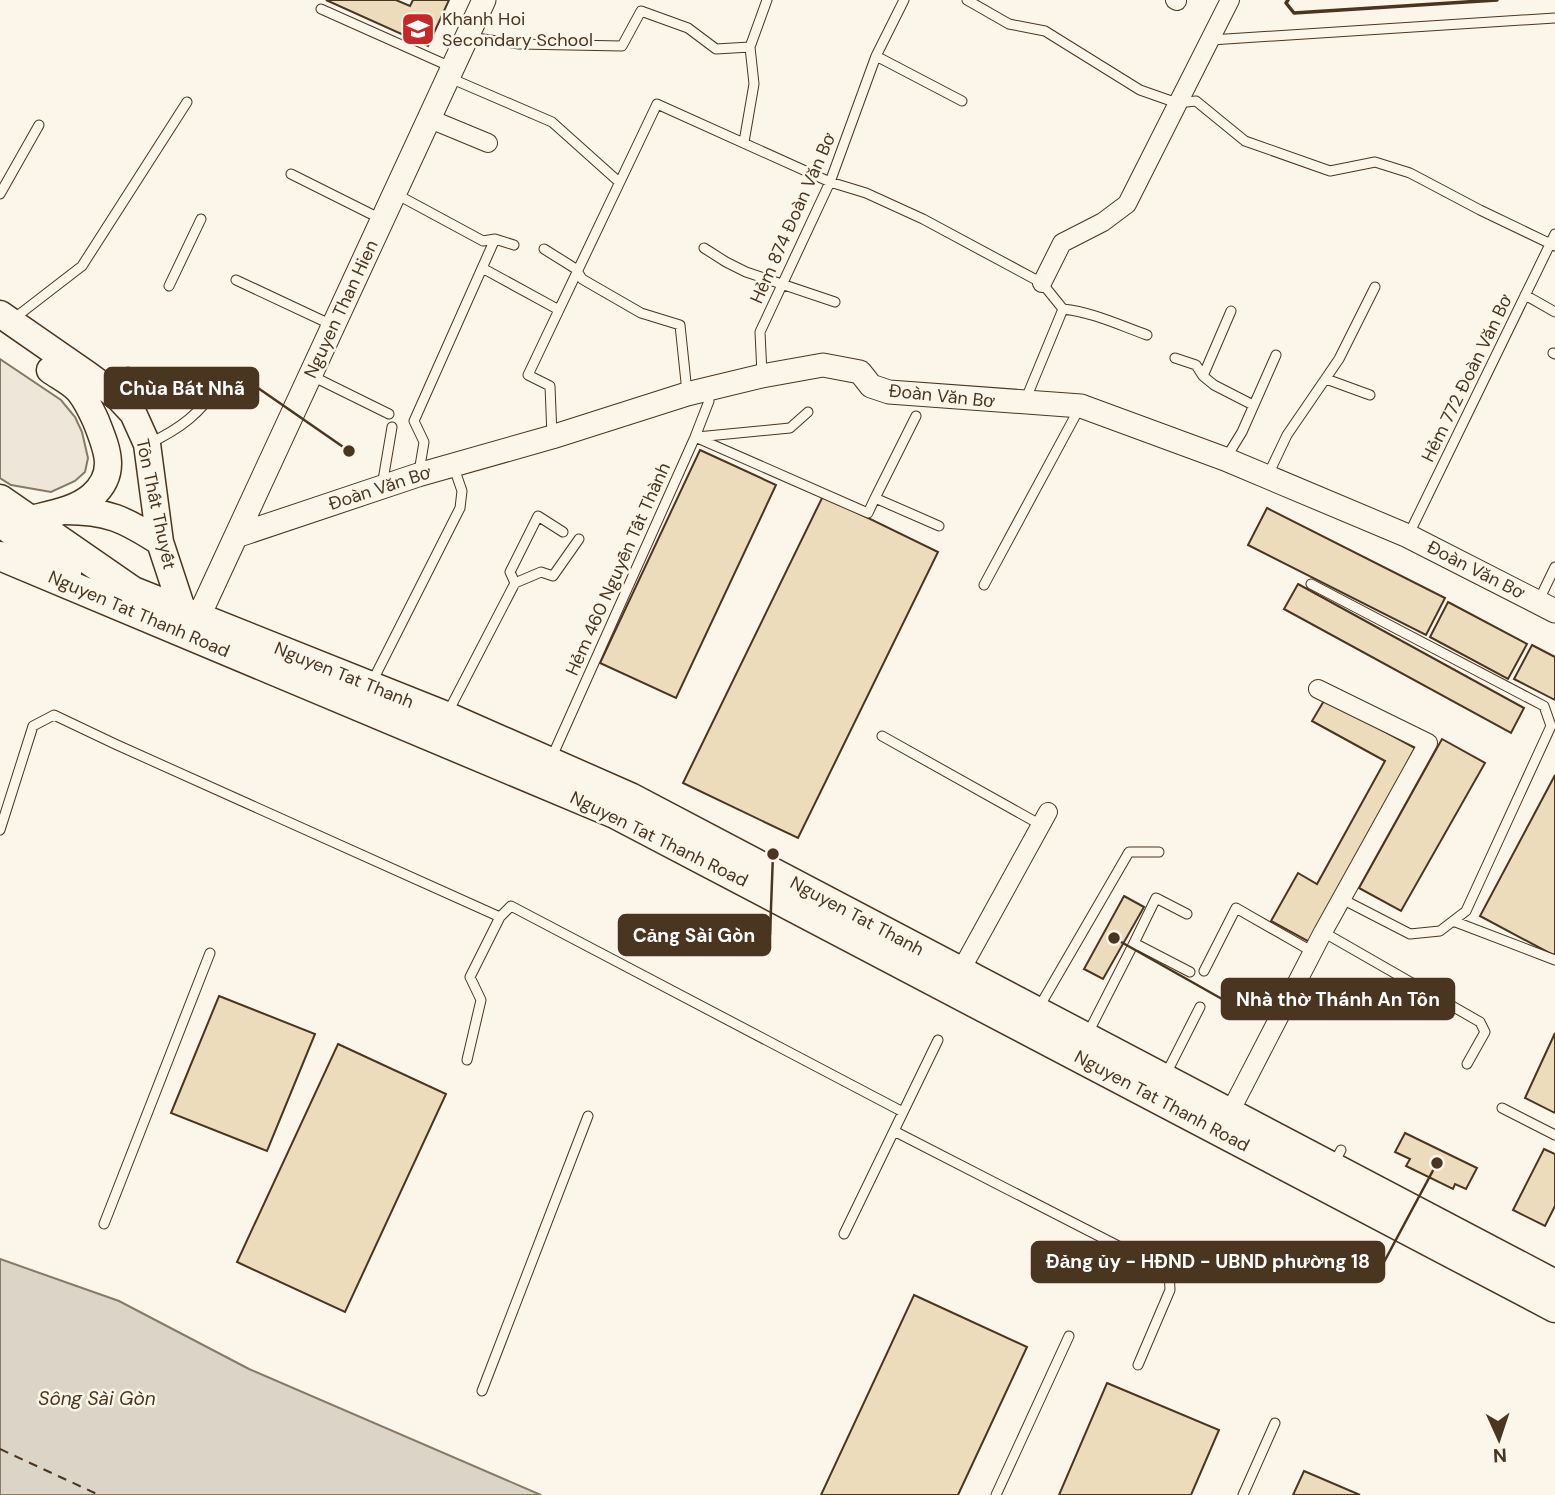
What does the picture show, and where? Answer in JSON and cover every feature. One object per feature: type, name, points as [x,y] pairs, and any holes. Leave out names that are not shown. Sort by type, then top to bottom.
[{"type":"main road","points":[[4,324],[77,389],[91,410],[108,452],[104,481],[92,496],[79,505],[31,519]]},
{"type":"main road","name":"Tôn Thất Thuyết","points":[[4,324],[118,397],[133,413],[147,444],[160,542],[191,615]]},
{"type":"main road","name":"Nguyen Tat Thanh","points":[[0,499],[134,591],[446,716],[550,761],[693,829],[1230,1112],[1337,1158],[1555,1283]]},
{"type":"main road","points":[[63,510],[117,516],[160,542]]},
{"type":"main road","points":[[0,523],[103,600]]},
{"type":"main road","name":"Nguyen Tat Thanh Road","points":[[0,556],[615,814],[1555,1308]]},
{"type":"street","name":"Nguyen Than Hien","points":[[191,615],[236,536],[484,0]]},
{"type":"street","points":[[1042,283],[1062,243],[1103,222],[1127,204],[1230,0]]},
{"type":"street","points":[[429,119],[488,143]]},
{"type":"street","name":"Đoàn Văn Bơ","points":[[236,536],[453,464],[552,437],[697,392],[823,365],[860,372],[871,386],[889,392],[1081,406],[1225,459],[1408,536],[1547,606]]},
{"type":"street","points":[[1230,1112],[1312,952],[1428,743],[1318,689]]},
{"type":"street","points":[[961,970],[1044,818]]},
{"type":"lane","points":[[744,142],[754,84],[750,47],[767,0]]},
{"type":"lane","name":"Hẻm 874 Đoàn Văn Bơ","points":[[762,376],[760,332],[830,182],[876,56],[904,0]]},
{"type":"lane","points":[[967,0],[1009,24],[1045,32],[1140,89],[1177,103],[1196,101],[1245,141],[1330,171],[1375,162],[1410,173],[1553,245]]},
{"type":"lane","points":[[321,9],[552,122],[620,183]]},
{"type":"lane","points":[[467,37],[519,44],[622,46],[641,11],[688,28],[716,49],[750,47]]},
{"type":"lane","points":[[1211,40],[1555,18]]},
{"type":"lane","points":[[876,56],[962,101]]},
{"type":"lane","points":[[4,324],[82,266],[187,102]]},
{"type":"lane","points":[[552,437],[550,386],[528,375],[657,104],[830,182],[866,193],[923,219],[1042,283],[1063,309],[1088,312],[1147,335]]},
{"type":"lane","points":[[0,194],[39,125]]},
{"type":"lane","points":[[291,174],[383,220]]},
{"type":"lane","points":[[395,194],[483,241],[495,239],[513,245]]},
{"type":"lane","points":[[169,286],[201,219]]},
{"type":"lane","name":"Hẻm 772 Đoàn Văn Bơ","points":[[1408,536],[1525,295],[1553,245],[1555,234]]},
{"type":"lane","points":[[418,475],[425,442],[414,421],[484,269],[495,239]]},
{"type":"lane","points":[[704,248],[726,262],[782,285],[835,302]]},
{"type":"lane","points":[[544,249],[577,272]]},
{"type":"lane","points":[[484,269],[559,310]]},
{"type":"lane","name":"Hẻm 460 Nguyễn Tất Thành","points":[[550,761],[709,401],[697,392],[680,325],[641,313],[582,279],[577,272]]},
{"type":"lane","points":[[236,279],[333,326]]},
{"type":"lane","points":[[1267,477],[1287,435],[1326,379],[1375,287]]},
{"type":"lane","points":[[1525,295],[1555,312]]},
{"type":"lane","points":[[1024,403],[1063,309]]},
{"type":"lane","points":[[1203,376],[1231,311]]},
{"type":"lane","points":[[1225,459],[1242,432],[1276,355]]},
{"type":"lane","points":[[1175,358],[1196,365],[1203,376],[1214,385],[1253,405]]},
{"type":"lane","points":[[118,397],[128,372]]},
{"type":"lane","points":[[311,375],[389,414]]},
{"type":"lane","points":[[1326,379],[1370,395]]},
{"type":"lane","points":[[147,444],[165,436],[202,409],[221,383]]},
{"type":"lane","points":[[984,585],[1081,406]]},
{"type":"lane","points":[[695,437],[790,428],[808,412]]},
{"type":"lane","points":[[695,437],[868,513],[916,416]]},
{"type":"lane","points":[[382,488],[392,427]]},
{"type":"lane","points":[[370,685],[460,508],[462,491],[453,464]]},
{"type":"lane","points":[[876,498],[939,526]]},
{"type":"lane","points":[[515,583],[510,572],[538,516],[563,532]]},
{"type":"lane","points":[[446,716],[515,583],[541,572],[553,576],[579,539]]},
{"type":"lane","points":[[1547,606],[1555,567]]},
{"type":"lane","points":[[1311,584],[1544,706],[1551,726],[1466,911],[1440,931],[1410,933],[1342,899]]},
{"type":"lane","points":[[0,830],[33,726],[54,715],[500,916]]},
{"type":"lane","points":[[882,736],[1044,818]]},
{"type":"lane","points":[[1037,1010],[1129,852],[1159,852]]},
{"type":"lane","points":[[1086,1036],[1156,898],[1187,914]]},
{"type":"lane","points":[[467,1060],[481,1000],[470,978],[500,916],[512,906],[903,1112]]},
{"type":"lane","points":[[1204,971],[1236,908],[1312,952]]},
{"type":"lane","points":[[1453,921],[1555,960]]},
{"type":"lane","points":[[1323,932],[1480,1022],[1485,1032],[1467,1064]]},
{"type":"lane","points":[[1134,943],[1190,972]]},
{"type":"lane","points":[[104,1224],[211,953]]},
{"type":"lane","points":[[1164,1077],[1200,1007]]},
{"type":"lane","points":[[844,1234],[938,1040]]},
{"type":"lane","points":[[1502,1108],[1555,1135]]},
{"type":"lane","points":[[482,1391],[588,1116]]},
{"type":"lane","points":[[894,1131],[1169,1272],[1170,1290],[1138,1365]]},
{"type":"lane","points":[[996,1495],[1069,1336]]},
{"type":"lane","points":[[1243,1495],[1275,1423]]},
{"type":"shaded area","points":[[0,359],[61,400],[75,417],[82,432],[88,458],[85,472],[75,481],[51,492],[11,485],[0,478]]},
{"type":"water","name":"Sông Sài Gòn","points":[[0,1259],[119,1301],[249,1369],[541,1495],[0,1495]]},
{"type":"building","name":"Khanh Hoi Secondary School","points":[[326,0],[396,0],[410,6],[413,0],[449,0],[428,46]]},
{"type":"building","points":[[700,450],[776,485],[676,698],[600,663]]},
{"type":"building","points":[[823,496],[938,552],[798,838],[683,783]]},
{"type":"building","points":[[1267,508],[1445,598],[1426,635],[1248,545]]},
{"type":"building","points":[[1298,584],[1524,708],[1511,733],[1284,609]]},
{"type":"building","points":[[1448,602],[1527,644],[1508,679],[1430,637]]},
{"type":"building","points":[[1532,645],[1555,657],[1555,700],[1514,679]]},
{"type":"building","points":[[1325,699],[1415,748],[1407,763],[1412,766],[1313,944],[1271,921],[1298,873],[1317,884],[1385,761],[1312,721]]},
{"type":"building","points":[[1442,739],[1485,763],[1401,911],[1359,888]]},
{"type":"building","points":[[1555,775],[1555,956],[1480,916]]},
{"type":"building","points":[[1124,896],[1144,907],[1103,979],[1084,969]]},
{"type":"building","points":[[219,996],[315,1034],[267,1151],[171,1113]]},
{"type":"building","points":[[1555,1033],[1555,1113],[1525,1098]]},
{"type":"building","points":[[338,1044],[446,1094],[345,1312],[237,1262]]},
{"type":"building","points":[[1405,1133],[1477,1168],[1466,1189],[1455,1184],[1453,1189],[1406,1166],[1410,1159],[1395,1152]]},
{"type":"building","points":[[1544,1149],[1555,1154],[1555,1206],[1545,1226],[1513,1210]]},
{"type":"building","points":[[914,1295],[1027,1347],[958,1495],[821,1495]]},
{"type":"building","points":[[1107,1383],[1219,1430],[1191,1495],[1059,1495]]},
{"type":"building","points":[[1304,1471],[1360,1495],[1293,1495]]},
{"type":"ferry route","points":[[0,1449],[99,1495]]},
{"type":"wall","points":[[1288,0],[1286,3],[1294,13],[1497,0]]},
{"type":"place","name":"Khanh Hoi Secondary School","points":[[418,29]]},
{"type":"place","name":"Chùa Bát Nhã","points":[[349,451]]},
{"type":"place","name":"Cảng Sài Gòn","points":[[773,854]]},
{"type":"place","name":"Nhà thờ Thánh An Tôn","points":[[1114,938]]},
{"type":"place","name":"Đảng ủy - HĐND - UBND phường 18","points":[[1437,1163]]}]
